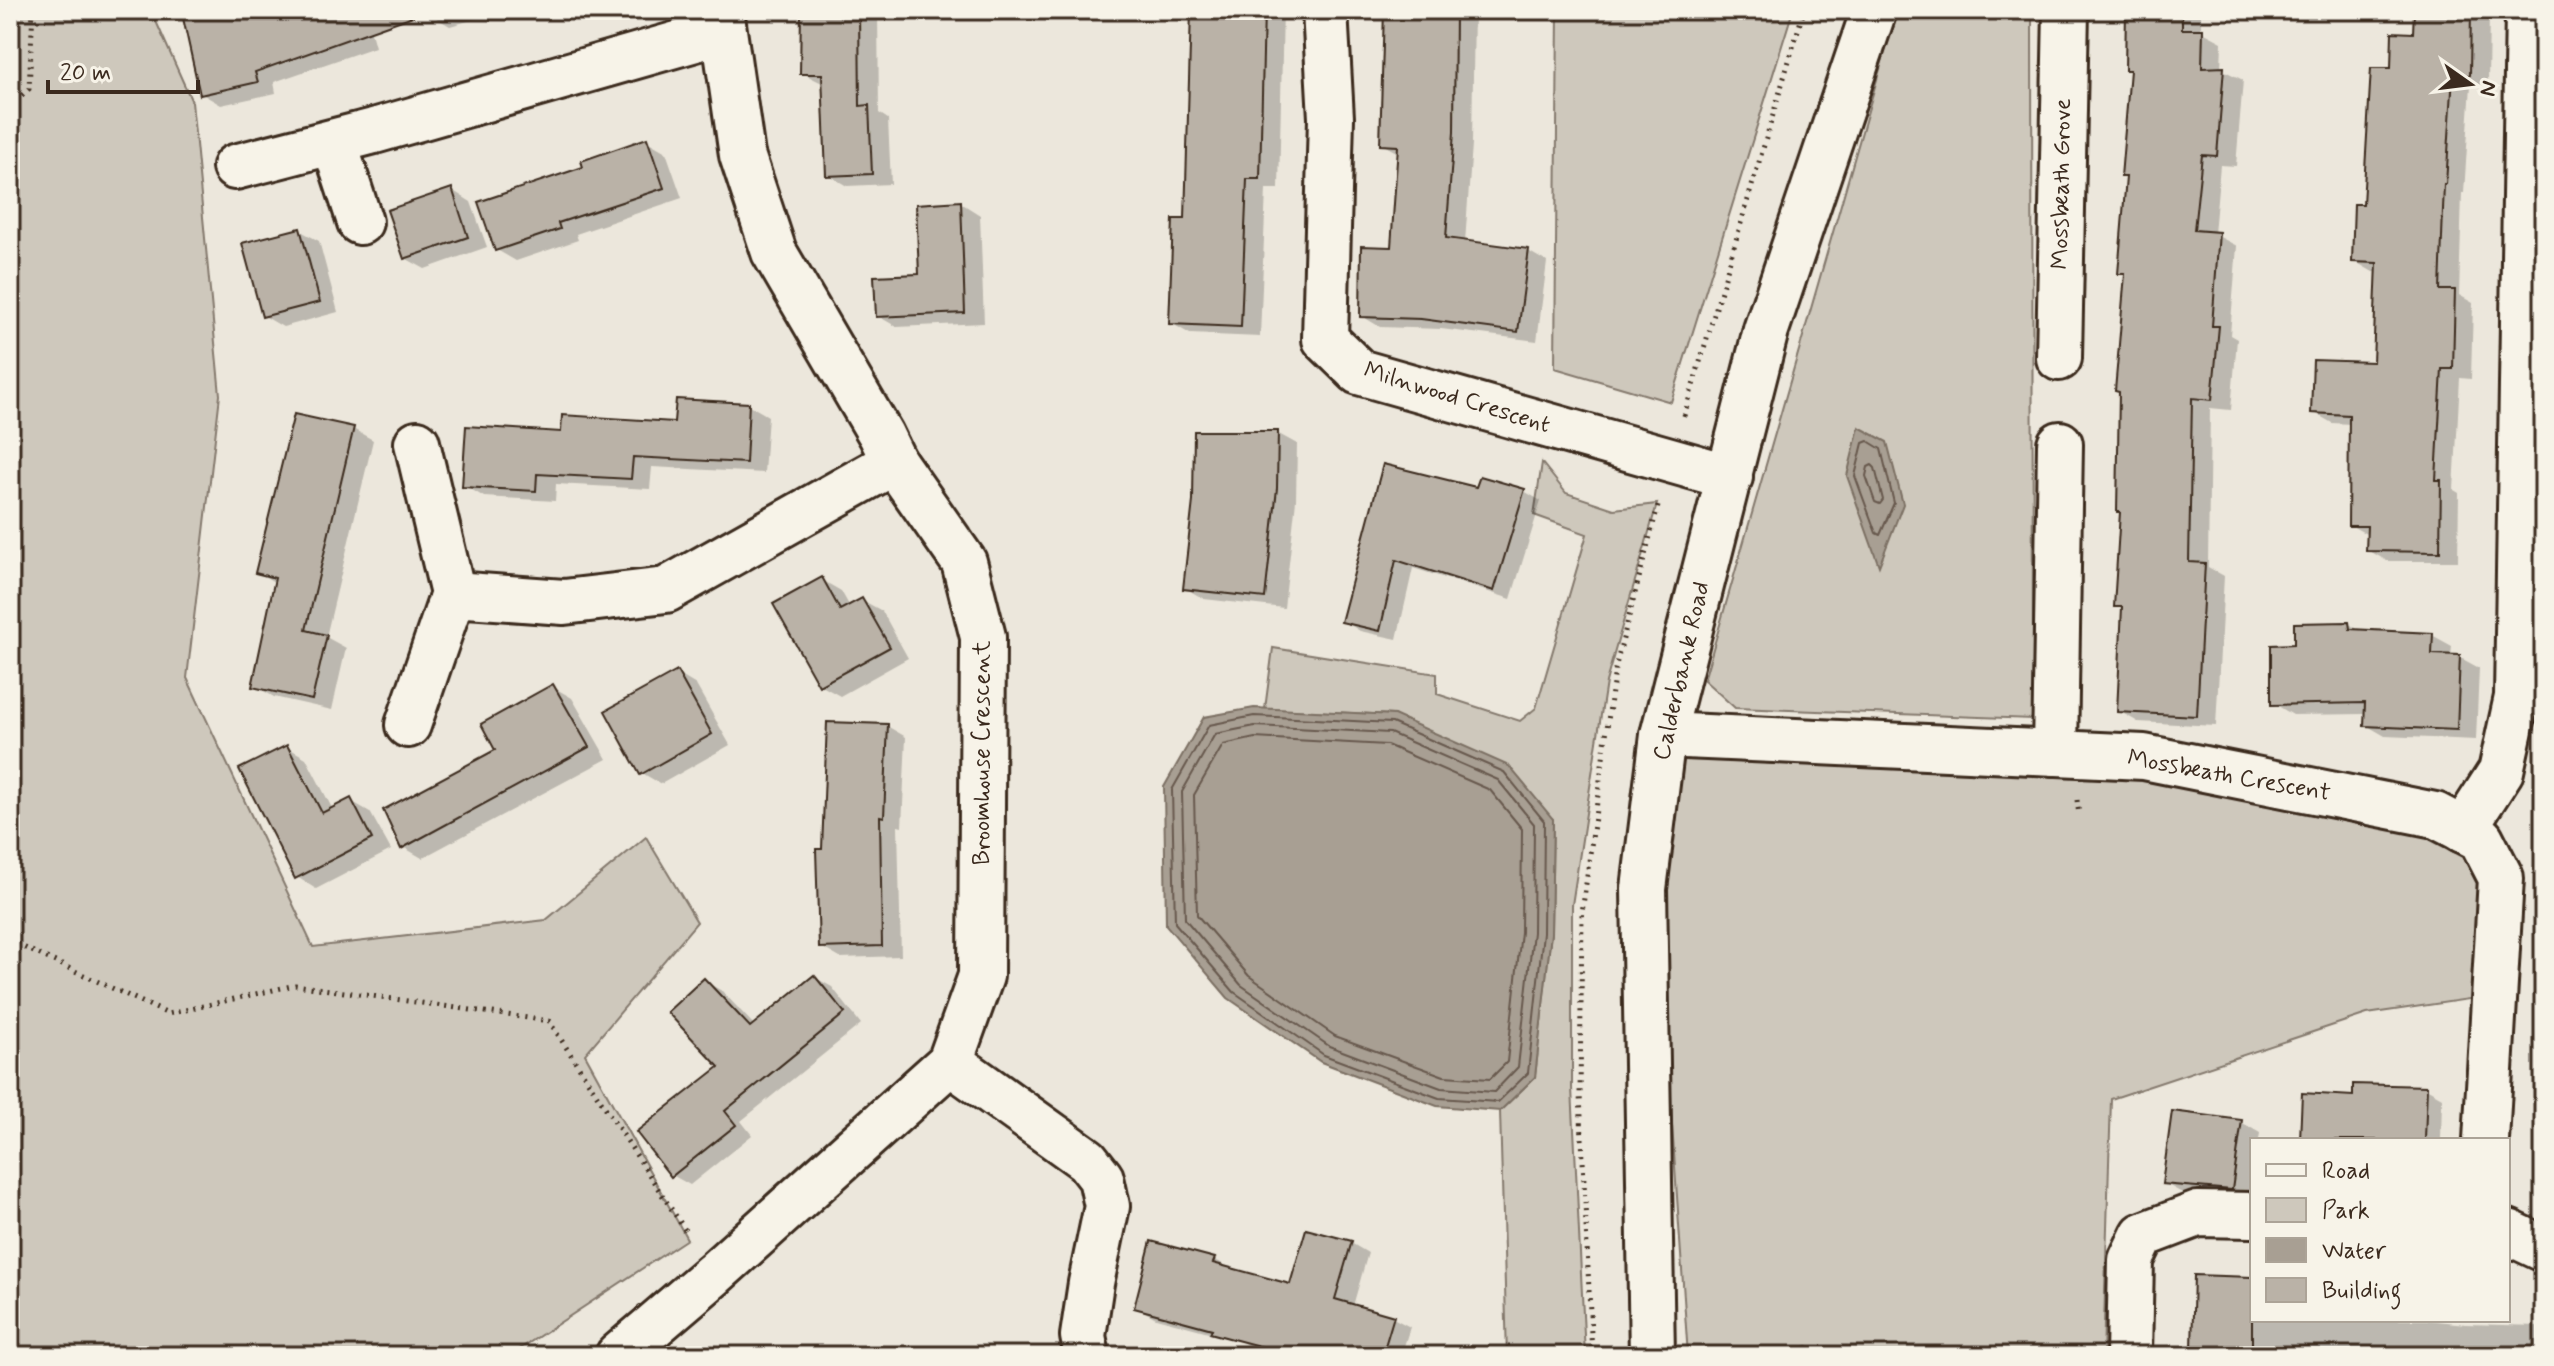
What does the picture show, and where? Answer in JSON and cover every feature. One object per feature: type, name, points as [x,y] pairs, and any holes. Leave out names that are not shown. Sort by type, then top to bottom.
[{"type":"street","name":"Milnwood Crescent","points":[[1325,10],[1331,118],[1325,339],[1359,372],[1730,477]]},
{"type":"street","name":"Calderbank Road","points":[[1652,1356],[1644,889],[1663,735],[1766,330],[1874,10]]},
{"type":"street","name":"Mossbeath Grove","points":[[2059,358],[2066,10]]},
{"type":"street","points":[[2463,830],[2501,771],[2517,697],[2528,10]]},
{"type":"street","points":[[235,167],[334,142],[722,21]]},
{"type":"street","name":"Broomhouse Crescent","points":[[618,1356],[950,1062],[981,976],[983,637],[964,562],[894,462],[774,252],[742,155],[722,21]]},
{"type":"street","points":[[334,142],[360,222]]},
{"type":"street","points":[[408,725],[453,594],[417,443]]},
{"type":"street","points":[[2055,753],[2060,444]]},
{"type":"street","points":[[453,594],[564,602],[666,590],[894,462]]},
{"type":"street","name":"Mossbeath Crescent","points":[[1663,735],[2144,757],[2435,815],[2481,839],[2501,878],[2486,1138]]},
{"type":"street","points":[[950,1062],[1087,1160],[1101,1178],[1107,1206],[1083,1336],[1087,1356]]},
{"type":"street","points":[[2129,1356],[2131,1260],[2143,1235],[2198,1214],[2250,1215]]},
{"type":"street","points":[[2510,1233],[2544,1249]]},
{"type":"path","points":[[10,106],[29,89],[33,10]]},
{"type":"path","points":[[10,941],[168,1014],[295,985],[549,1021],[714,1274]]},
{"type":"green space","points":[[10,10],[151,10],[192,102],[220,395],[187,678],[313,947],[546,920],[646,837],[697,922],[585,1054],[687,1239],[509,1356],[10,1356]]},
{"type":"green space","points":[[1558,10],[1793,10],[1671,402],[1555,368]]},
{"type":"green space","points":[[1897,10],[2032,10],[2033,719],[1735,708],[1704,680]]},
{"type":"green space","points":[[1542,463],[1566,493],[1614,509],[1657,504],[1606,682],[1572,905],[1572,1088],[1585,1356],[1507,1356],[1500,1111],[1535,1077],[1551,933],[1553,819],[1394,715],[1265,709],[1273,648],[1437,674],[1437,694],[1520,721],[1536,708],[1587,534],[1534,515]]},
{"type":"green space","points":[[1684,756],[2152,768],[2460,843],[2489,885],[2483,997],[2367,1014],[2111,1099],[2103,1356],[1688,1356],[1668,1066],[1665,876]]},
{"type":"water","points":[[1859,427],[1887,442],[1903,504],[1879,566],[1847,476]]},
{"type":"water","points":[[1254,708],[1394,715],[1509,766],[1553,819],[1551,933],[1535,1077],[1500,1111],[1437,1106],[1321,1062],[1228,998],[1166,925],[1164,787],[1204,717]]},
{"type":"water","points":[[1807,1346],[1830,1356],[1776,1356]]},
{"type":"building","points":[[219,10],[412,10],[413,16],[255,72],[258,82],[200,95],[183,18]]},
{"type":"building","points":[[801,10],[859,10],[860,106],[869,105],[872,174],[826,176],[822,74],[800,74]]},
{"type":"building","points":[[1191,10],[1264,10],[1260,179],[1247,179],[1241,327],[1169,324],[1173,219],[1185,219]]},
{"type":"building","points":[[1384,10],[1455,10],[1454,132],[1446,238],[1529,249],[1518,332],[1421,319],[1360,317],[1361,246],[1391,247],[1398,146],[1380,145]]},
{"type":"building","points":[[2126,10],[2182,10],[2182,29],[2203,29],[2202,68],[2224,67],[2217,156],[2202,155],[2194,230],[2219,232],[2212,326],[2219,326],[2212,400],[2192,398],[2189,562],[2205,563],[2197,716],[2117,712],[2122,607],[2114,607],[2120,512],[2117,512],[2119,392],[2115,391],[2125,274],[2118,274],[2126,177],[2121,177],[2130,70],[2125,70]]},
{"type":"building","points":[[2414,10],[2471,10],[2470,75],[2453,75],[2444,184],[2440,290],[2455,290],[2453,369],[2442,369],[2436,480],[2441,480],[2440,552],[2366,551],[2367,526],[2348,526],[2349,415],[2311,413],[2313,360],[2373,362],[2377,263],[2352,262],[2354,204],[2363,204],[2371,68],[2391,68],[2392,32],[2413,33]]},
{"type":"building","points":[[647,138],[664,188],[558,223],[560,229],[495,251],[478,202],[583,167],[581,161]]},
{"type":"building","points":[[452,188],[468,237],[404,259],[387,210]]},
{"type":"building","points":[[961,201],[965,313],[876,317],[874,276],[919,274],[916,204]]},
{"type":"building","points":[[300,228],[320,302],[262,317],[242,243]]},
{"type":"building","points":[[676,399],[749,403],[746,463],[633,457],[631,479],[537,474],[536,491],[462,487],[466,426],[561,432],[562,415],[674,422]]},
{"type":"building","points":[[294,414],[354,427],[306,630],[327,635],[312,700],[252,687],[275,578],[255,573]]},
{"type":"building","points":[[1194,431],[1278,431],[1277,488],[1265,598],[1183,589],[1193,501]]},
{"type":"building","points":[[1383,464],[1476,487],[1480,476],[1525,489],[1494,591],[1396,560],[1380,631],[1341,622]]},
{"type":"building","points":[[822,577],[840,610],[862,598],[890,647],[819,686],[773,604]]},
{"type":"building","points":[[2349,622],[2350,629],[2433,633],[2432,654],[2460,655],[2457,730],[2364,726],[2365,703],[2271,705],[2271,645],[2294,644],[2294,623]]},
{"type":"building","points":[[677,671],[712,734],[640,775],[605,711]]},
{"type":"building","points":[[553,684],[589,747],[401,849],[383,810],[495,750],[481,724]]},
{"type":"building","points":[[827,722],[888,724],[884,817],[880,816],[882,946],[819,948],[816,849],[822,849]]},
{"type":"building","points":[[287,745],[322,813],[351,798],[372,839],[295,879],[239,769]]},
{"type":"building","points":[[814,975],[845,1013],[725,1111],[736,1125],[671,1177],[636,1132],[719,1067],[667,1012],[704,978],[750,1027]]},
{"type":"building","points":[[2353,1084],[2427,1086],[2425,1138],[2300,1138],[2302,1093],[2353,1096]]},
{"type":"building","points":[[2172,1111],[2242,1120],[2232,1190],[2162,1184]]},
{"type":"building","points":[[1306,1229],[1352,1241],[1335,1299],[1394,1316],[1382,1356],[1297,1356],[1210,1333],[1212,1329],[1134,1308],[1151,1241],[1215,1258],[1213,1263],[1290,1284]]},
{"type":"building","points":[[2194,1275],[2250,1277],[2252,1351],[2192,1349]]}]
